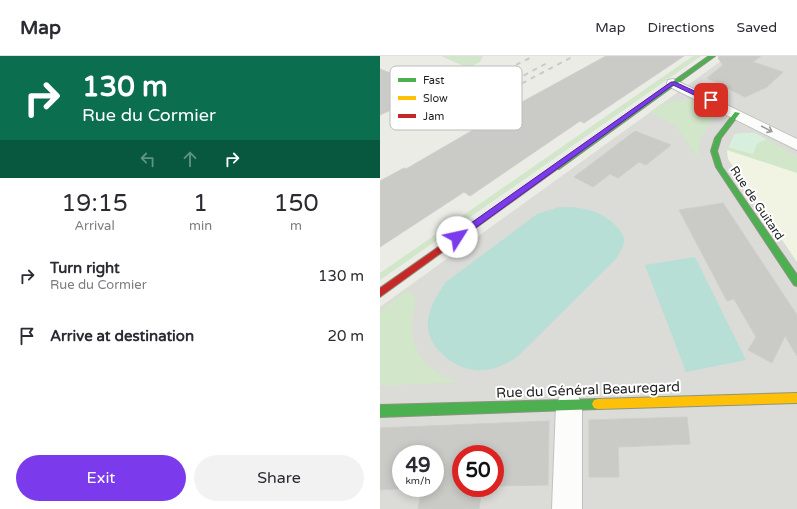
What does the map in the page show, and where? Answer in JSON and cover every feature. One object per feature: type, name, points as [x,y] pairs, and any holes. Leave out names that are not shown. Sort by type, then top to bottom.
[{"type":"main road","points":[[380,293],[712,56]]},
{"type":"main road","name":"Rue de Guitard","points":[[737,113],[718,138],[714,151],[719,167],[797,282]]},
{"type":"main road","name":"Rue du Général Beauregard","points":[[380,410],[797,398]]},
{"type":"street","points":[[673,83],[737,113],[797,145]]},
{"type":"street","points":[[567,509],[569,405]]},
{"type":"shaded area","points":[[728,56],[797,56],[797,509],[380,509],[380,307]]},
{"type":"shaded area","points":[[754,133],[797,157],[797,262],[728,159],[727,151],[735,134]]},
{"type":"shaded area","points":[[754,133],[766,139],[757,144],[753,154],[729,147],[735,134]]},
{"type":"shaded area","points":[[559,207],[589,210],[610,220],[620,230],[624,239],[623,247],[616,259],[516,358],[495,368],[486,370],[473,370],[455,364],[438,350],[428,331],[430,312],[439,292],[446,282],[537,214]]},
{"type":"shaded area","points":[[695,257],[746,360],[686,372],[645,265]]},
{"type":"green space","points":[[441,56],[483,56],[480,62],[472,66],[464,66]]},
{"type":"green space","points":[[693,56],[701,56],[380,280],[380,273]]},
{"type":"green space","points":[[689,99],[712,108],[716,114],[700,140],[698,159],[675,125],[650,112],[661,104]]},
{"type":"green space","points":[[766,139],[797,157],[797,173],[727,150],[729,147],[753,154],[756,144]]},
{"type":"green space","points":[[407,290],[416,298],[412,322],[412,335],[418,352],[434,370],[449,379],[458,382],[380,386],[380,311]]},
{"type":"building","points":[[606,56],[684,56],[584,123],[580,121],[470,196],[464,192],[380,247],[380,181],[404,168],[406,169],[473,130],[522,130],[522,102]]},
{"type":"building","points":[[719,56],[761,56],[753,62],[783,72],[767,87],[745,97],[707,78],[723,65],[718,58]]},
{"type":"building","points":[[380,69],[390,73],[390,110],[380,115]]},
{"type":"building","points":[[635,131],[671,145],[646,165],[639,162],[618,178],[610,174],[593,187],[574,177]]},
{"type":"building","points":[[723,203],[797,315],[797,356],[785,336],[772,363],[748,350],[756,337],[734,299],[727,301],[679,210]]},
{"type":"building","points":[[687,417],[690,444],[618,447],[619,477],[589,477],[589,420]]},
{"type":"building","points":[[549,421],[548,485],[504,486],[504,445],[452,445],[452,497],[481,497],[479,509],[418,509],[420,497],[444,497],[444,445],[392,445],[392,489],[380,490],[380,428]]},
{"type":"railway","points":[[514,66],[534,56]]},
{"type":"railway","points":[[522,83],[574,56]]},
{"type":"railway","points":[[522,76],[549,62]]},
{"type":"traffic: fast","points":[[557,167],[712,56]]},
{"type":"traffic: fast","points":[[737,113],[718,138],[714,151],[719,167],[797,282]]},
{"type":"traffic: fast","points":[[380,411],[598,404]]},
{"type":"traffic: slow","points":[[598,404],[797,398]]},
{"type":"traffic: jam","points":[[380,293],[557,167]]},
{"type":"route","points":[[457,237],[673,83],[711,100]]}]
